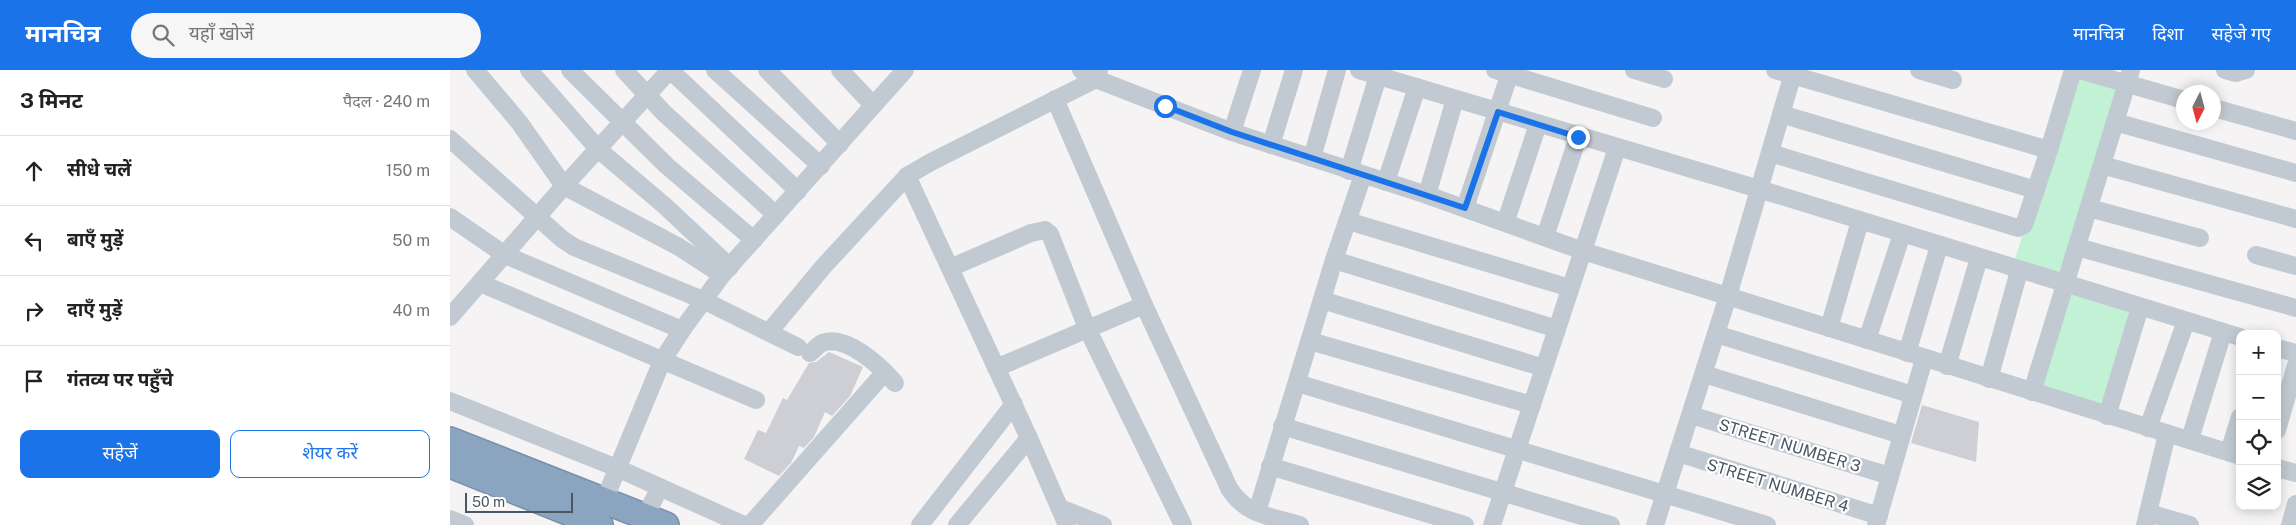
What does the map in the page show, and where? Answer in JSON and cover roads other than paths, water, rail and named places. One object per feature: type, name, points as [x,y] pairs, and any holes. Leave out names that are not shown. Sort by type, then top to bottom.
[{"type":"highway","points":[[450,440],[604,501],[651,522]]},
{"type":"highway","points":[[450,465],[600,525]]},
{"type":"street","points":[[475,70],[519,122],[564,186],[726,271]]},
{"type":"street","points":[[529,70],[599,150],[665,206],[726,271]]},
{"type":"street","points":[[570,70],[667,166],[754,240]]},
{"type":"street","points":[[624,70],[647,96],[776,215]]},
{"type":"street","points":[[453,309],[480,283],[564,186],[599,150],[670,70],[798,191]]},
{"type":"street","points":[[715,70],[821,166]]},
{"type":"street","points":[[767,70],[840,144]]},
{"type":"street","points":[[840,70],[873,106]]},
{"type":"street","points":[[604,501],[662,361],[682,330],[726,271],[905,70]]},
{"type":"street","points":[[1081,70],[1098,75],[1232,132],[1356,173],[1427,194],[1583,251],[2107,416],[2190,439],[2234,454],[2240,420]]},
{"type":"street","points":[[1232,132],[1252,70]]},
{"type":"street","points":[[1271,145],[1294,70]]},
{"type":"street","points":[[1312,158],[1338,70]]},
{"type":"street","points":[[1360,70],[1578,137],[1759,189],[2019,271],[2232,335],[2190,439]]},
{"type":"street","points":[[1634,70],[1664,79]]},
{"type":"street","points":[[1775,70],[1793,73],[2049,150]]},
{"type":"street","points":[[1919,70],[1953,80]]},
{"type":"street","points":[[1770,153],[2018,228],[2024,225],[2073,70]]},
{"type":"street","points":[[2080,70],[2129,77],[2176,97]]},
{"type":"street","points":[[2225,70],[2236,73],[2246,70]]},
{"type":"street","points":[[1465,208],[1498,112],[1505,72],[1653,118]]},
{"type":"street","points":[[1655,525],[1728,296],[1793,73]]},
{"type":"street","points":[[769,332],[823,267],[907,176],[1055,100],[1098,75]]},
{"type":"street","points":[[1257,512],[1282,426],[1348,221],[1356,173],[1378,76]]},
{"type":"street","points":[[2032,392],[2129,77]]},
{"type":"street","points":[[1386,182],[1417,88]]},
{"type":"street","points":[[1427,194],[1455,99]]},
{"type":"street","points":[[1055,100],[1144,305],[1229,488],[1236,500],[1247,509],[1300,525]]},
{"type":"street","points":[[2221,110],[2296,131]]},
{"type":"street","points":[[1781,114],[2036,190]]},
{"type":"street","points":[[2115,122],[2296,173]]},
{"type":"street","points":[[1506,222],[1538,124]]},
{"type":"street","points":[[1545,237],[1578,137]]},
{"type":"street","points":[[450,139],[562,239],[574,247],[703,300],[804,350],[823,343],[838,342],[856,348],[890,378],[750,525]]},
{"type":"street","points":[[1492,525],[1617,148]]},
{"type":"street","points":[[2102,165],[2296,220]]},
{"type":"street","points":[[907,176],[1014,404],[1068,525]]},
{"type":"street","points":[[2089,208],[2200,238]]},
{"type":"street","points":[[450,217],[505,255],[682,330]]},
{"type":"street","points":[[1348,221],[1570,288]]},
{"type":"street","points":[[1829,328],[1860,221]]},
{"type":"street","points":[[950,268],[1031,233],[1045,230],[1050,234],[1087,328],[1183,525]]},
{"type":"street","points":[[1867,340],[1902,234]]},
{"type":"street","points":[[1907,353],[1940,246]]},
{"type":"street","points":[[2077,247],[2296,308]]},
{"type":"street","points":[[2256,255],[2296,266]]},
{"type":"street","points":[[1948,366],[1979,258]]},
{"type":"street","points":[[1334,260],[1557,329]]},
{"type":"street","points":[[1989,379],[2019,271]]},
{"type":"street","points":[[480,283],[756,400]]},
{"type":"street","points":[[1322,300],[1544,368]]},
{"type":"street","points":[[996,368],[1144,305]]},
{"type":"street","points":[[2107,416],[2140,307]]},
{"type":"street","points":[[2148,428],[2186,321]]},
{"type":"street","points":[[1716,334],[1913,395]]},
{"type":"street","points":[[1310,340],[1532,405]]},
{"type":"street","points":[[2281,349],[2296,352]]},
{"type":"street","points":[[1877,521],[1924,359]]},
{"type":"street","points":[[2280,420],[2296,365]]},
{"type":"street","points":[[1704,374],[1901,435]]},
{"type":"street","points":[[1297,383],[1767,525]]},
{"type":"street","points":[[450,401],[617,468],[744,525]]},
{"type":"street","points":[[920,525],[1014,404]]},
{"type":"street","name":"STREET NUMBER 3","points":[[1691,414],[1890,476]]},
{"type":"street","points":[[1282,426],[1611,525]]},
{"type":"street","points":[[2167,434],[2146,519],[2190,525]]},
{"type":"street","points":[[958,525],[1029,438]]},
{"type":"street","name":"STREET NUMBER 4","points":[[1678,453],[1877,521]]},
{"type":"street","points":[[1270,466],[1465,525]]},
{"type":"street","points":[[2281,469],[2296,473]]},
{"type":"street","points":[[651,522],[660,488]]},
{"type":"street","points":[[2290,525],[2296,504]]},
{"type":"street","points":[[1060,508],[1103,525]]},
{"type":"street","points":[[450,519],[465,525]]}]
